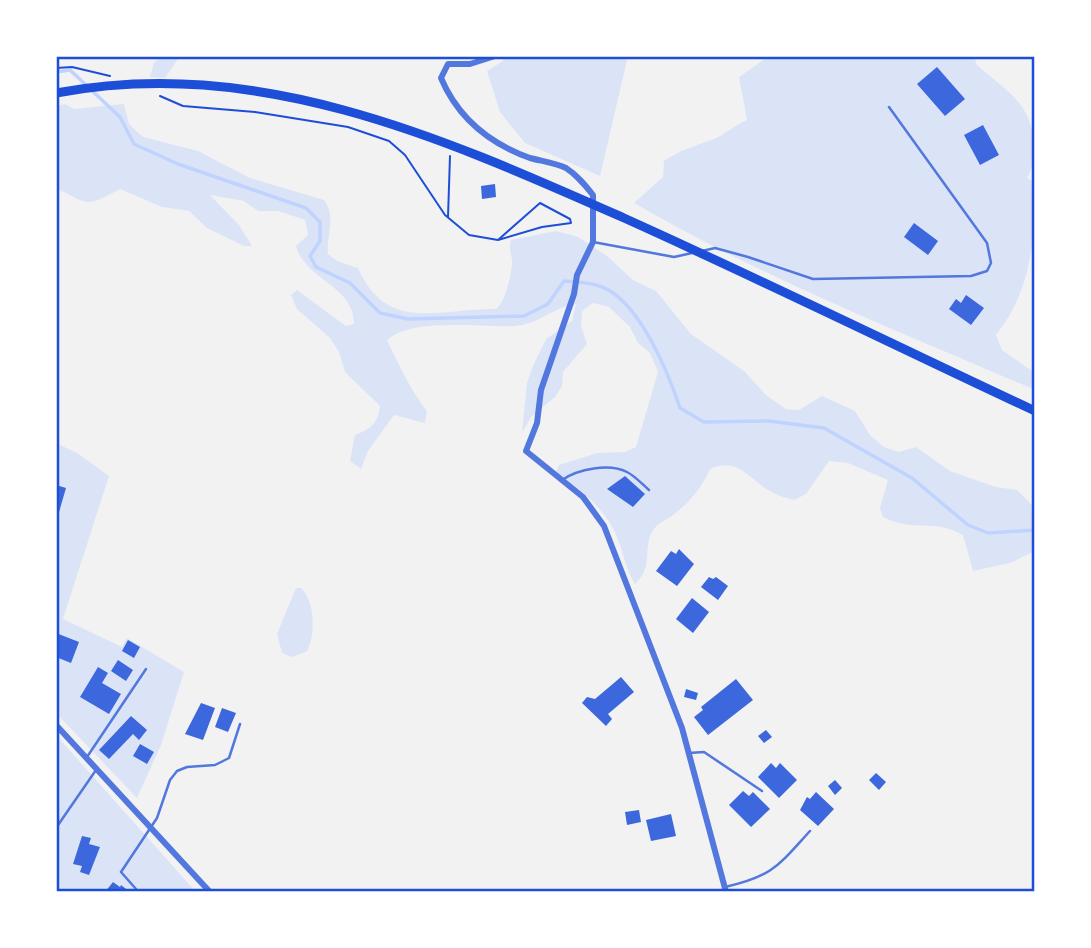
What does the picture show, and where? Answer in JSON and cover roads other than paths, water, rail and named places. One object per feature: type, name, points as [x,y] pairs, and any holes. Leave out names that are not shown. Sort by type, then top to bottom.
[{"type":"main road","points":[[56,91],[154,84],[208,85],[316,102],[383,120],[511,168],[760,279],[1035,411]]},
{"type":"street","points":[[495,56],[470,64],[448,64],[444,67],[441,78],[452,105],[479,131],[497,142],[526,156],[564,167],[593,195],[593,242],[577,275],[574,294],[541,390],[537,423],[526,451],[583,497],[604,526],[682,728],[725,890]]},
{"type":"street","points":[[56,725],[98,767],[210,892]]},
{"type":"lane","points":[[593,242],[674,257],[715,248],[813,279],[971,276],[987,271],[991,263],[986,243],[889,107]]},
{"type":"lane","points":[[562,480],[573,472],[609,468],[626,472],[649,490]]},
{"type":"lane","points":[[87,757],[146,669]]},
{"type":"lane","points":[[136,889],[121,872],[152,826],[170,780],[177,771],[187,767],[215,765],[229,758],[240,724]]},
{"type":"lane","points":[[689,753],[704,752],[762,791]]},
{"type":"lane","points":[[56,828],[98,767]]},
{"type":"lane","points":[[725,890],[774,871],[810,831]]},
{"type":"waterway","points":[[56,72],[70,70],[120,117],[134,144],[178,164],[306,208],[320,222],[320,241],[310,256],[316,267],[350,283],[380,313],[408,319],[524,316],[548,304],[564,281],[598,285],[615,295],[640,322],[660,358],[680,408],[704,422],[769,421],[824,428],[912,478],[968,525],[988,533],[1035,530]]}]
